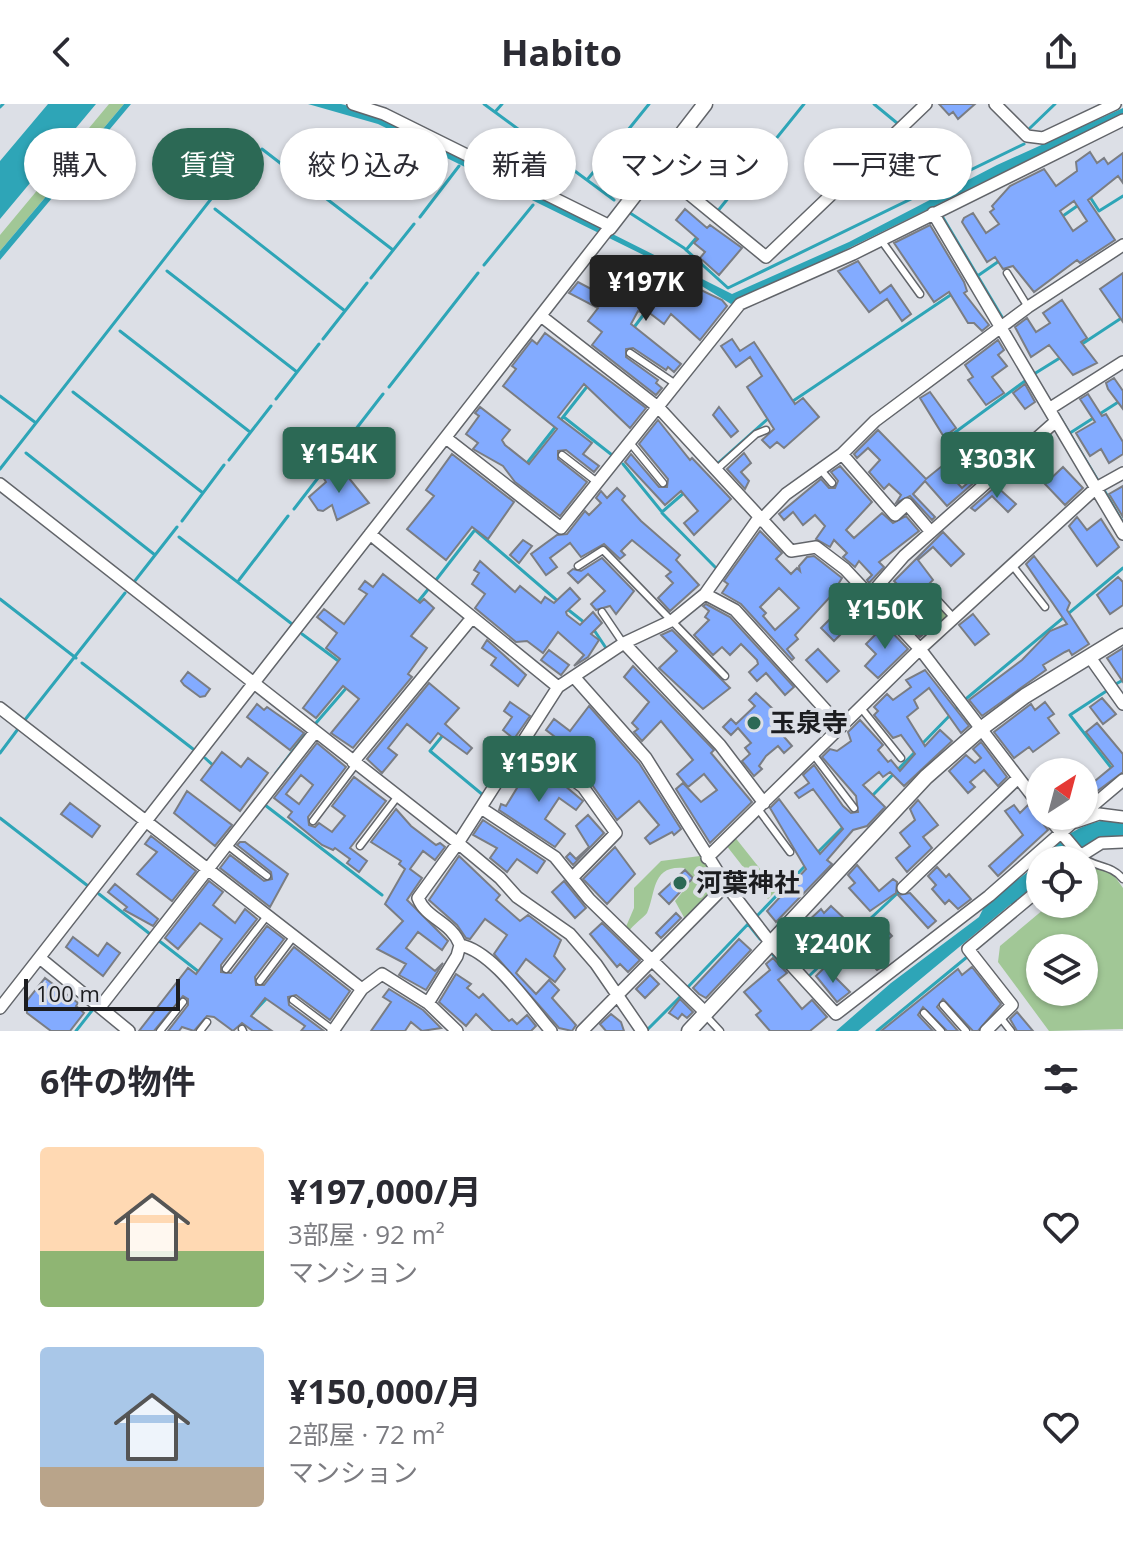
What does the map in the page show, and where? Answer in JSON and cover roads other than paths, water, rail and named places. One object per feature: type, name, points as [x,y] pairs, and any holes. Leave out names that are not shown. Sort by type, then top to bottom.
[{"type":"street","points":[[353,104],[384,114],[607,230]]},
{"type":"street","points":[[686,128],[705,104]]},
{"type":"street","points":[[696,200],[766,257],[926,104]]},
{"type":"street","points":[[995,104],[1027,136],[1043,138],[1115,104]]},
{"type":"street","points":[[446,438],[561,528],[600,484],[740,304],[881,240],[1123,120]]},
{"type":"street","points":[[0,1008],[630,200]]},
{"type":"street","points":[[933,213],[1123,534]]},
{"type":"street","points":[[460,945],[451,928],[421,907],[418,898],[458,843],[558,687],[623,643],[673,620],[705,594],[759,520],[786,494],[842,454],[875,421],[1028,307],[1123,245]]},
{"type":"street","points":[[541,316],[659,408],[759,520],[791,551],[816,547],[824,551],[870,595],[920,649],[1026,788]]},
{"type":"street","points":[[1049,409],[1123,362]]},
{"type":"street","points":[[870,595],[931,532],[1056,421]]},
{"type":"street","points":[[842,454],[895,515],[907,504],[931,532]]},
{"type":"street","points":[[707,858],[920,649],[1096,488],[1123,473]]},
{"type":"street","points":[[0,484],[458,843],[500,878],[517,897],[570,934],[642,1031]]},
{"type":"street","points":[[370,534],[558,687]]},
{"type":"street","points":[[705,594],[735,610],[841,727]]},
{"type":"street","points":[[355,763],[471,619]]},
{"type":"street","points":[[689,1031],[926,777],[982,728],[1123,636]]},
{"type":"street","points":[[623,643],[720,745],[761,806]]},
{"type":"street","points":[[1089,656],[1123,704]]},
{"type":"street","points":[[575,678],[646,758],[707,858],[770,942],[836,1014],[989,896],[1065,830]]},
{"type":"street","points":[[0,708],[362,989]]},
{"type":"street","points":[[100,1007],[315,732]]},
{"type":"street","points":[[523,742],[583,787],[616,833],[572,878]]},
{"type":"street","points":[[903,888],[1018,778]]},
{"type":"street","points":[[1098,801],[1123,780]]},
{"type":"street","points":[[481,808],[555,857],[705,1013]]},
{"type":"street","points":[[1098,814],[1123,817]]},
{"type":"street","points":[[1059,830],[1071,846]]},
{"type":"street","points":[[1095,846],[1123,842]]},
{"type":"street","points":[[582,1031],[726,885]]},
{"type":"street","points":[[986,1031],[1012,1005],[968,949],[1026,901]]},
{"type":"street","points":[[428,1003],[460,945]]},
{"type":"street","points":[[460,945],[471,947],[494,965],[551,1031]]},
{"type":"street","points":[[41,959],[129,1031]]},
{"type":"street","points":[[333,1030],[362,989],[382,974],[428,1003],[452,1029]]},
{"type":"lane","points":[[881,240],[920,294]]},
{"type":"lane","points":[[1007,273],[1028,307]]},
{"type":"lane","points":[[630,353],[677,385]]},
{"type":"lane","points":[[715,471],[756,434],[766,430]]},
{"type":"lane","points":[[631,444],[663,483]]},
{"type":"lane","points":[[562,455],[600,484]]},
{"type":"lane","points":[[820,469],[832,483]]},
{"type":"lane","points":[[578,566],[603,550],[725,676]]},
{"type":"lane","points":[[1012,565],[1045,607]]},
{"type":"lane","points":[[930,592],[954,618]]},
{"type":"lane","points":[[602,612],[623,643]]},
{"type":"lane","points":[[861,708],[901,758]]},
{"type":"lane","points":[[813,754],[854,808]]},
{"type":"lane","points":[[313,821],[355,763]]},
{"type":"lane","points":[[360,846],[398,796]]},
{"type":"lane","points":[[761,806],[790,852]]},
{"type":"lane","points":[[227,845],[267,876]]},
{"type":"lane","points":[[1098,865],[1112,867],[1123,879]]},
{"type":"lane","points":[[226,969],[267,916]]},
{"type":"lane","points":[[260,981],[294,936]]},
{"type":"lane","points":[[293,1000],[333,1030]]},
{"type":"lane","points":[[160,1031],[183,1002]]},
{"type":"lane","points":[[943,1005],[966,1031]]},
{"type":"lane","points":[[705,1013],[720,1031]]},
{"type":"lane","points":[[924,1013],[941,1031]]},
{"type":"lane","points":[[1000,1017],[1011,1031]]},
{"type":"lane","points":[[200,1031],[207,1022]]},
{"type":"water","points":[[48,104],[96,104],[76,128],[28,128]]},
{"type":"water","points":[[124,104],[131,104],[111,128],[104,128]]},
{"type":"water","points":[[308,104],[341,104],[368,111],[402,128],[386,128]]},
{"type":"water","points":[[1123,108],[1123,115],[972,188],[972,178]]},
{"type":"water","points":[[24,132],[24,190],[0,219],[0,161]]},
{"type":"water","points":[[448,151],[464,159],[464,166],[448,159]]},
{"type":"water","points":[[43,200],[50,200],[0,260],[0,251]]},
{"type":"water","points":[[532,200],[545,200],[732,294],[849,242],[930,200],[947,200],[731,304],[682,274]]},
{"type":"water","points":[[1026,873],[1026,892],[1014,905],[1011,904],[858,1031],[836,1031],[891,983],[979,917],[986,903]]},
{"type":"waterway","points":[[0,107],[3,104]]},
{"type":"waterway","points":[[484,104],[592,184]]},
{"type":"waterway","points":[[495,112],[502,104]]},
{"type":"waterway","points":[[630,128],[649,104]]},
{"type":"waterway","points":[[717,212],[804,104]]},
{"type":"waterway","points":[[874,104],[897,123]]},
{"type":"waterway","points":[[1030,128],[1055,104]]},
{"type":"waterway","points":[[630,213],[684,248],[728,288],[1024,144]]},
{"type":"waterway","points":[[264,151],[393,250]]},
{"type":"waterway","points":[[420,217],[459,166]]},
{"type":"waterway","points":[[587,180],[592,174]]},
{"type":"waterway","points":[[1090,197],[1099,211],[1123,196]]},
{"type":"waterway","points":[[0,469],[210,200]]},
{"type":"waterway","points":[[1060,218],[1080,204]]},
{"type":"waterway","points":[[484,265],[533,205]]},
{"type":"waterway","points":[[215,209],[345,311]]},
{"type":"waterway","points":[[942,216],[1002,317]]},
{"type":"waterway","points":[[371,278],[414,224]]},
{"type":"waterway","points":[[686,250],[697,237]]},
{"type":"waterway","points":[[976,277],[1002,259]]},
{"type":"waterway","points":[[167,271],[297,372]]},
{"type":"waterway","points":[[389,387],[478,273]]},
{"type":"waterway","points":[[652,305],[677,273]]},
{"type":"waterway","points":[[323,339],[367,283]]},
{"type":"waterway","points":[[793,401],[952,294]]},
{"type":"waterway","points":[[632,330],[647,310]]},
{"type":"waterway","points":[[1079,346],[1123,317]]},
{"type":"waterway","points":[[120,331],[250,432]]},
{"type":"waterway","points":[[276,399],[319,344]]},
{"type":"waterway","points":[[1034,374],[1063,356]]},
{"type":"waterway","points":[[946,439],[1025,381]]},
{"type":"waterway","points":[[527,463],[589,384]]},
{"type":"waterway","points":[[73,392],[203,493]]},
{"type":"waterway","points":[[294,509],[383,394]]},
{"type":"waterway","points":[[0,396],[36,423]]},
{"type":"waterway","points":[[1070,433],[1123,399]]},
{"type":"waterway","points":[[229,460],[271,406]]},
{"type":"waterway","points":[[1058,414],[1097,479]]},
{"type":"waterway","points":[[716,465],[770,417]]},
{"type":"waterway","points":[[565,418],[612,455]]},
{"type":"waterway","points":[[26,453],[155,555]]},
{"type":"waterway","points":[[623,464],[662,512],[685,492]]},
{"type":"waterway","points":[[182,521],[224,465]]},
{"type":"waterway","points":[[1104,490],[1123,523]]},
{"type":"waterway","points":[[662,513],[715,567]]},
{"type":"waterway","points":[[239,580],[288,516]]},
{"type":"waterway","points":[[134,582],[177,527]]},
{"type":"waterway","points":[[475,530],[560,603]]},
{"type":"waterway","points":[[436,580],[474,531]]},
{"type":"waterway","points":[[179,537],[292,624]]},
{"type":"waterway","points":[[967,698],[1123,568]]},
{"type":"waterway","points":[[417,603],[430,587]]},
{"type":"waterway","points":[[24,721],[125,593]]},
{"type":"waterway","points":[[0,599],[76,658]]},
{"type":"waterway","points":[[566,608],[585,623]]},
{"type":"waterway","points":[[594,630],[606,648]]},
{"type":"waterway","points":[[302,634],[341,663]]},
{"type":"waterway","points":[[82,663],[193,749]]},
{"type":"waterway","points":[[1114,685],[1123,680]]},
{"type":"waterway","points":[[316,723],[348,686]]},
{"type":"waterway","points":[[1108,690],[1070,715],[1120,779]]},
{"type":"waterway","points":[[921,745],[957,708]]},
{"type":"waterway","points":[[0,753],[18,729]]},
{"type":"waterway","points":[[444,734],[430,751],[483,795]]},
{"type":"waterway","points":[[276,773],[305,735]]},
{"type":"waterway","points":[[871,797],[916,751]]},
{"type":"waterway","points":[[205,758],[215,767]]},
{"type":"waterway","points":[[265,805],[382,895]]},
{"type":"waterway","points":[[0,818],[88,886]]},
{"type":"waterway","points":[[815,855],[844,826]]},
{"type":"waterway","points":[[1069,846],[1093,832],[1123,829]]},
{"type":"waterway","points":[[756,917],[805,866]]},
{"type":"waterway","points":[[855,933],[902,889]]},
{"type":"waterway","points":[[99,894],[150,934]]},
{"type":"waterway","points":[[687,988],[749,923]]},
{"type":"waterway","points":[[748,924],[760,939]]},
{"type":"waterway","points":[[809,976],[849,938]]},
{"type":"waterway","points":[[158,940],[199,972]]},
{"type":"waterway","points":[[773,955],[787,969]]},
{"type":"waterway","points":[[877,1031],[967,957]]},
{"type":"waterway","points":[[648,1029],[682,995]]},
{"type":"waterway","points":[[252,1014],[267,998]]},
{"type":"waterway","points":[[76,1031],[94,1008]]},
{"type":"place","name":"玉泉寺","points":[[754,723]]},
{"type":"place","name":"河葉神社","points":[[680,883]]}]
